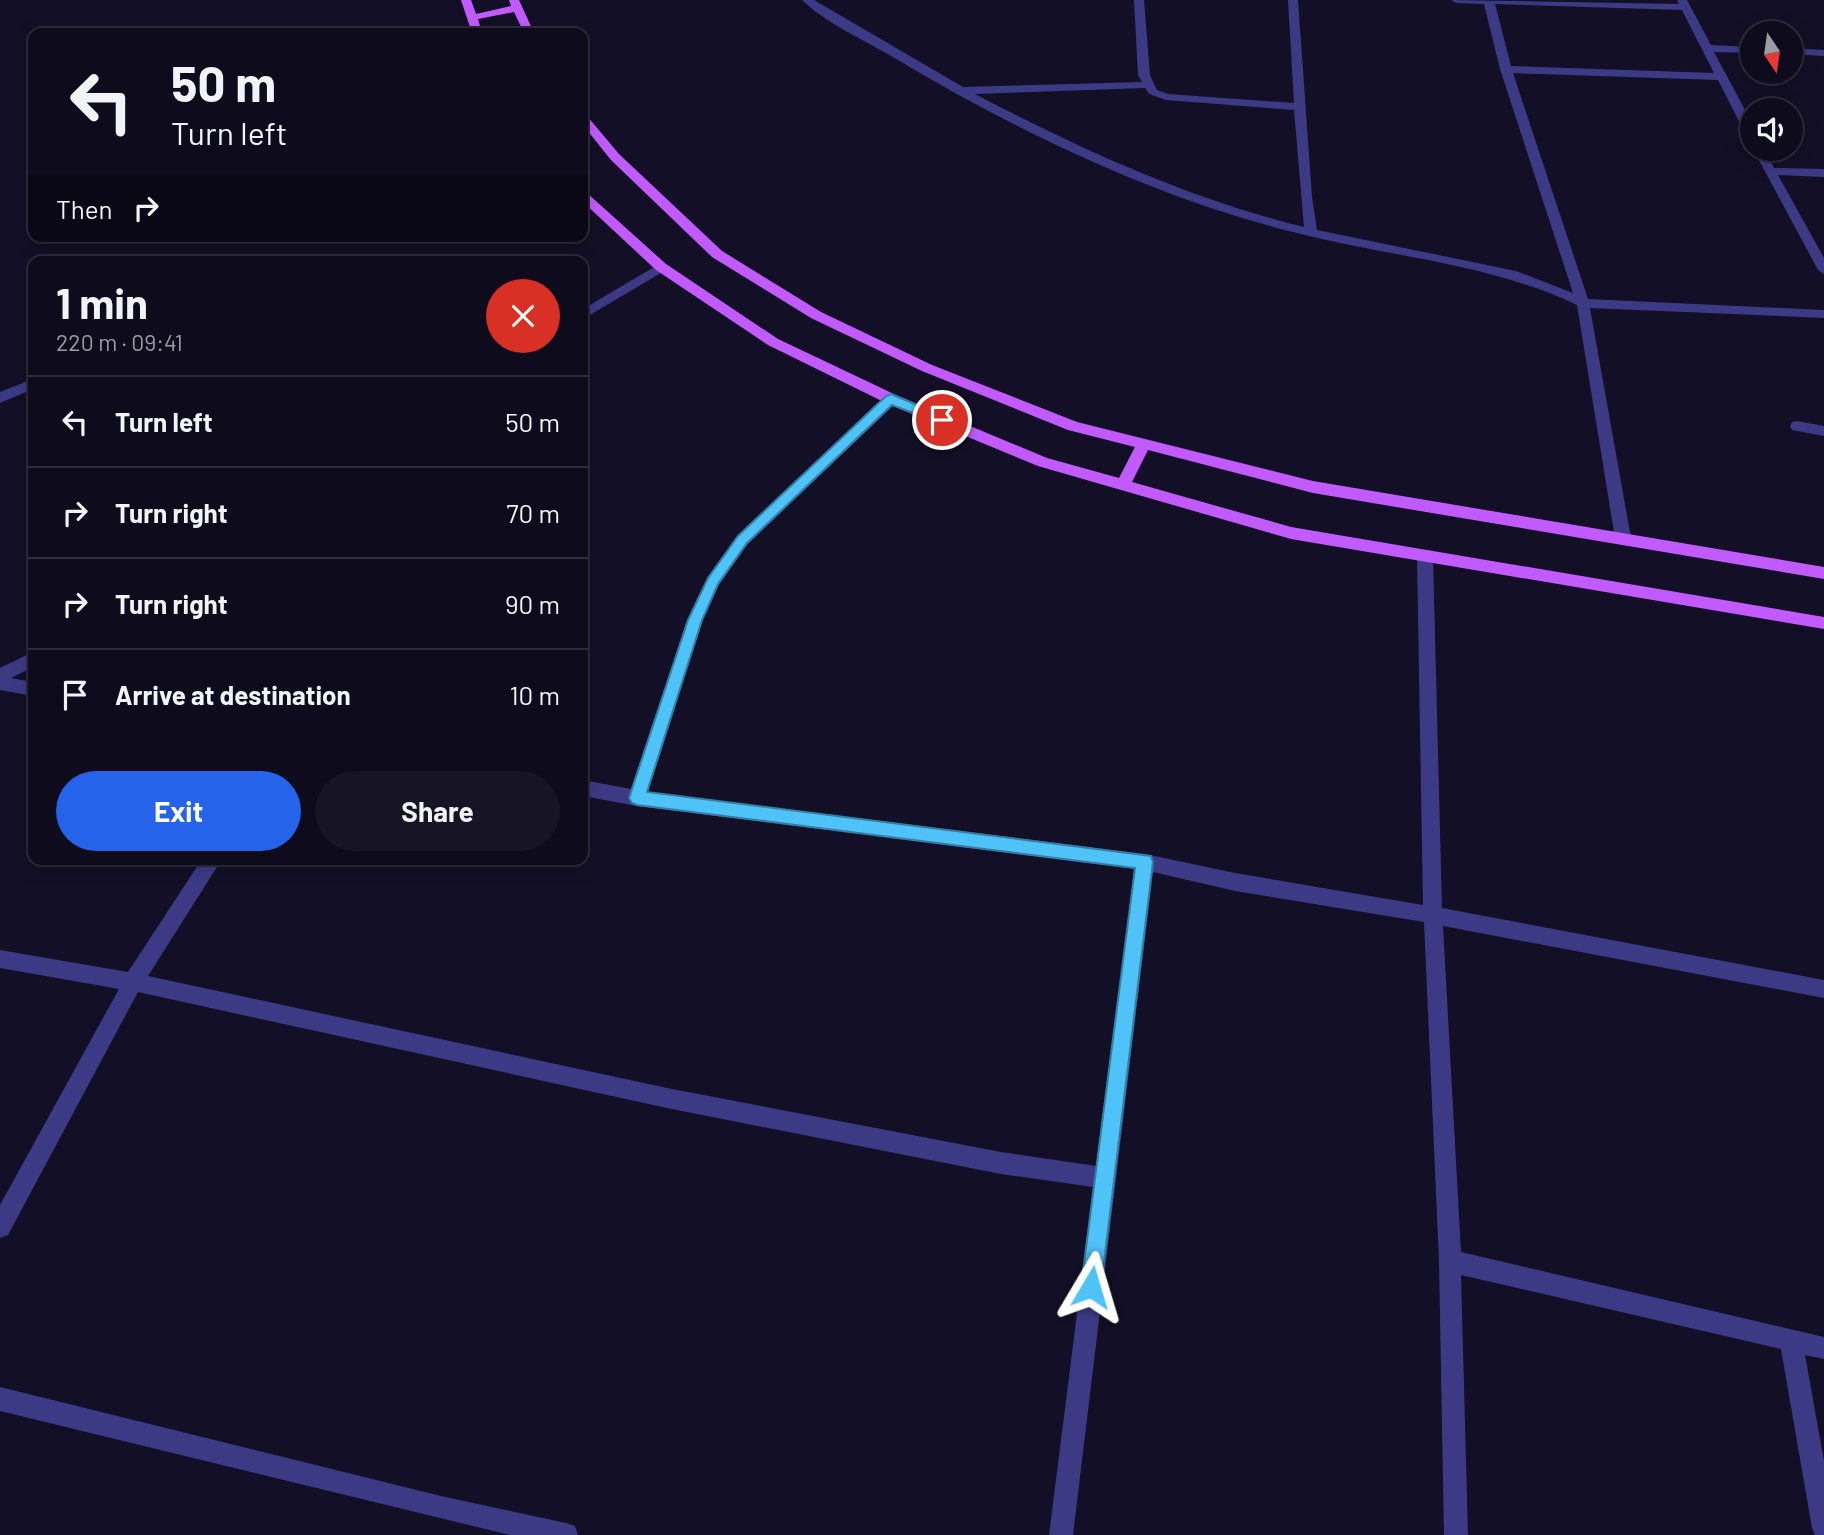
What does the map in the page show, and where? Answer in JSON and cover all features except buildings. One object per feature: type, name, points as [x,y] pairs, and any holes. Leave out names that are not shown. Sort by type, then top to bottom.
[{"type":"main road","points":[[466,0],[475,28]]},
{"type":"main road","points":[[470,18],[515,4],[527,28]]},
{"type":"main road","points":[[588,124],[615,157],[717,254],[816,315],[927,368],[1061,421],[1313,488],[1824,573]]},
{"type":"main road","points":[[588,200],[661,267],[773,342],[891,399],[1044,462],[1290,533],[1824,623]]},
{"type":"main road","points":[[1124,484],[1144,443]]},
{"type":"street","points":[[807,0],[957,91],[1013,120],[1144,179],[1230,209],[1311,232],[1516,275],[1583,303],[1824,314]]},
{"type":"street","points":[[1139,0],[1142,53],[1148,85],[1153,92],[1166,97],[1301,107]]},
{"type":"street","points":[[1293,0],[1306,197],[1311,232]]},
{"type":"street","points":[[1456,0],[1683,3],[1740,111]]},
{"type":"street","points":[[1489,2],[1506,69],[1583,303],[1623,538]]},
{"type":"street","points":[[1708,48],[1740,49]]},
{"type":"street","points":[[1803,52],[1824,53]]},
{"type":"street","points":[[1506,69],[1723,77]]},
{"type":"street","points":[[957,91],[1148,85]]},
{"type":"street","points":[[1765,161],[1824,270]]},
{"type":"street","points":[[1770,171],[1824,173]]},
{"type":"street","points":[[588,311],[661,267]]},
{"type":"street","points":[[0,398],[28,386]]},
{"type":"street","points":[[637,798],[695,620],[713,582],[743,540],[891,399]]},
{"type":"street","points":[[1797,426],[1824,431]]},
{"type":"street","points":[[1425,557],[1433,915],[1450,1261],[1457,1535]]},
{"type":"street","points":[[0,676],[28,662]]},
{"type":"street","points":[[0,683],[28,688]]},
{"type":"street","points":[[588,789],[637,798],[1145,862],[1235,882],[1433,915],[1824,989]]},
{"type":"street","points":[[1061,1535],[1145,862]]},
{"type":"street","points":[[0,1227],[133,982],[209,865]]},
{"type":"street","points":[[0,959],[133,982],[667,1098],[1002,1163],[1105,1178]]},
{"type":"street","points":[[1450,1261],[1824,1348]]},
{"type":"street","points":[[1791,1342],[1824,1528]]},
{"type":"street","points":[[0,1399],[428,1505],[566,1535]]},
{"type":"route","points":[[942,420],[891,399],[743,540],[713,582],[695,620],[637,798],[1145,862],[1091,1287]]}]
